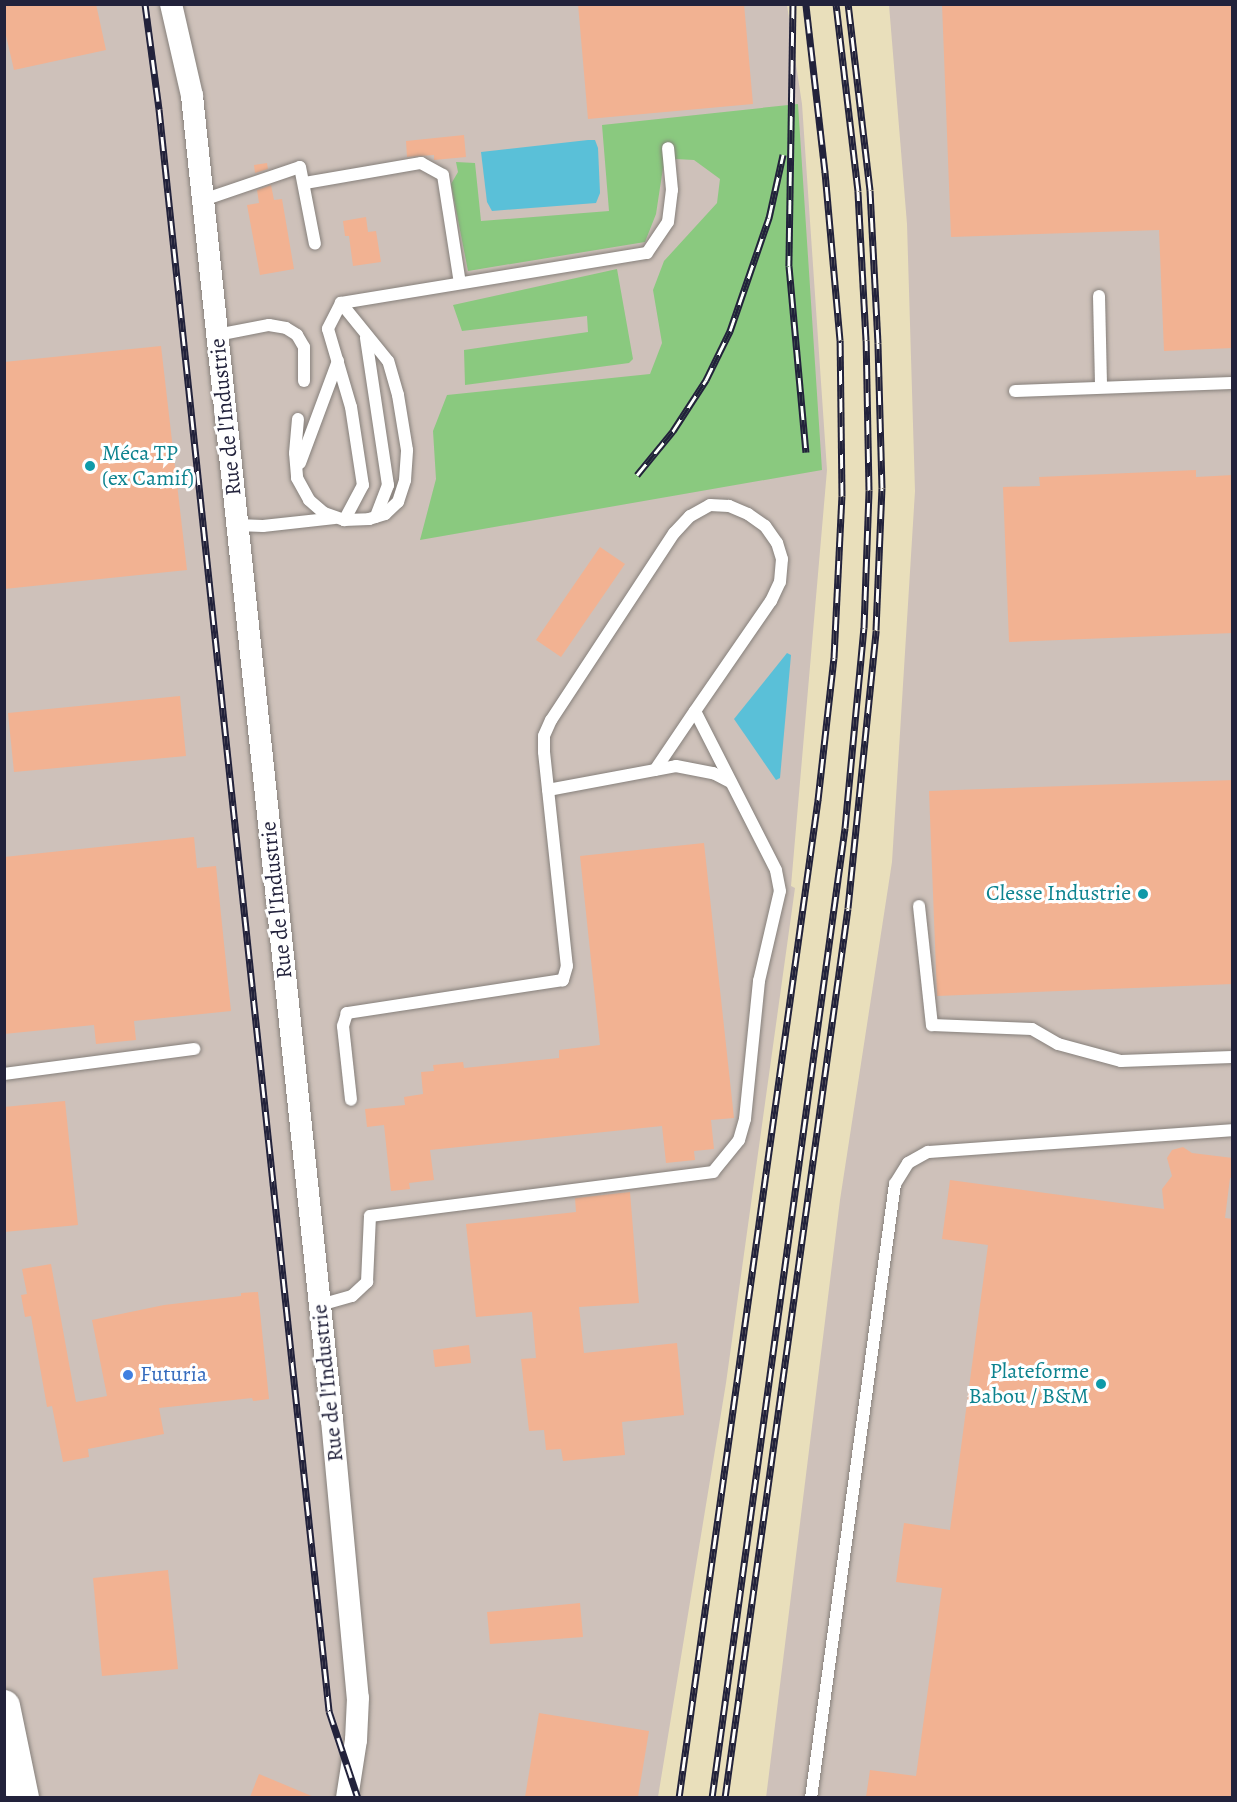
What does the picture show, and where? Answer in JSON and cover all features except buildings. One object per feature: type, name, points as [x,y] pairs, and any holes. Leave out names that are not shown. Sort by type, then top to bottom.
[{"type":"main road","points":[[4,1706],[23,1797]]},
{"type":"street","name":"Rue de l'Industrie","points":[[171,4],[192,96],[320,1305],[358,1698],[356,1740],[347,1797]]},
{"type":"lane","points":[[341,303],[647,253],[668,222],[672,190],[668,148]]},
{"type":"lane","points":[[305,183],[421,163],[443,175],[460,283]]},
{"type":"lane","points":[[203,200],[300,167],[305,183],[315,244]]},
{"type":"lane","points":[[1098,296],[1101,387]]},
{"type":"lane","points":[[237,525],[263,526],[376,517],[385,514],[398,502],[405,480],[407,450],[398,395],[388,361],[366,338],[341,303]]},
{"type":"lane","points":[[341,303],[328,329],[351,407],[363,485],[355,504],[341,519]]},
{"type":"lane","points":[[217,335],[268,325],[286,328],[297,335],[304,347],[304,381]]},
{"type":"lane","points":[[366,338],[388,485],[376,517]]},
{"type":"lane","points":[[297,478],[302,452],[338,361]]},
{"type":"lane","points":[[1015,391],[1233,383]]},
{"type":"lane","points":[[298,419],[295,453],[297,478],[309,500],[324,513],[341,519]]},
{"type":"lane","points":[[351,1100],[343,1026],[347,1013],[563,980],[567,966],[544,736],[550,720],[674,533],[690,516],[710,506],[729,506],[748,514],[765,526],[777,543],[782,559],[780,582],[771,601],[655,770]]},
{"type":"lane","points":[[320,1305],[352,1296],[367,1282],[370,1216],[713,1172],[739,1140],[745,1119],[759,981],[780,891],[776,870],[695,711]]},
{"type":"lane","points":[[548,790],[676,766],[713,773],[731,782]]},
{"type":"lane","points":[[919,906],[932,1025],[1032,1029],[1058,1044],[1121,1061],[1233,1058]]},
{"type":"lane","points":[[4,1074],[194,1049]]},
{"type":"lane","points":[[811,1797],[895,1184],[899,1176],[908,1162],[928,1152],[1233,1130]]},
{"type":"shaded area","points":[[5,5],[787,5],[802,104],[827,470],[791,886],[795,888],[726,1383],[658,1797],[5,1798]]},
{"type":"shaded area","points":[[889,5],[1232,5],[1232,1797],[766,1798],[840,1200],[892,862],[915,491],[907,224]]},
{"type":"green space","points":[[798,104],[822,470],[420,540],[436,479],[433,431],[447,395],[650,374],[662,343],[653,290],[664,261],[717,203],[720,179],[694,160],[676,159],[663,168],[656,214],[645,242],[468,271],[451,184],[458,172],[456,162],[475,163],[481,221],[609,211],[602,125]]},
{"type":"green space","points":[[617,269],[633,359],[629,363],[465,385],[464,350],[588,332],[587,316],[462,331],[453,305]]},
{"type":"water","points":[[595,140],[598,148],[600,193],[596,203],[492,211],[487,202],[481,152]]},
{"type":"water","points":[[787,653],[791,655],[780,778],[776,780],[734,719]]},
{"type":"railway","points":[[145,4],[159,109],[329,1711],[358,1798]]},
{"type":"railway","points":[[793,4],[789,266],[806,452]]},
{"type":"railway","points":[[679,1798],[818,800],[834,658],[842,496],[840,340],[825,172],[806,4]]},
{"type":"railway","points":[[712,1798],[845,828],[864,628],[869,490],[866,340],[858,191],[836,4]]},
{"type":"railway","points":[[725,1798],[848,908],[876,630],[882,488],[878,343],[870,190],[848,4]]},
{"type":"railway","points":[[637,475],[673,431],[706,380],[730,331],[769,218],[783,155]]},
{"type":"place","name":"Méca TP (ex Camif)","points":[[90,466]]},
{"type":"place","name":"Clesse Industrie","points":[[1143,894]]},
{"type":"place","name":"Futuria","points":[[128,1375]]},
{"type":"place","name":"Plateforme Babou / B&M","points":[[1101,1384]]}]
